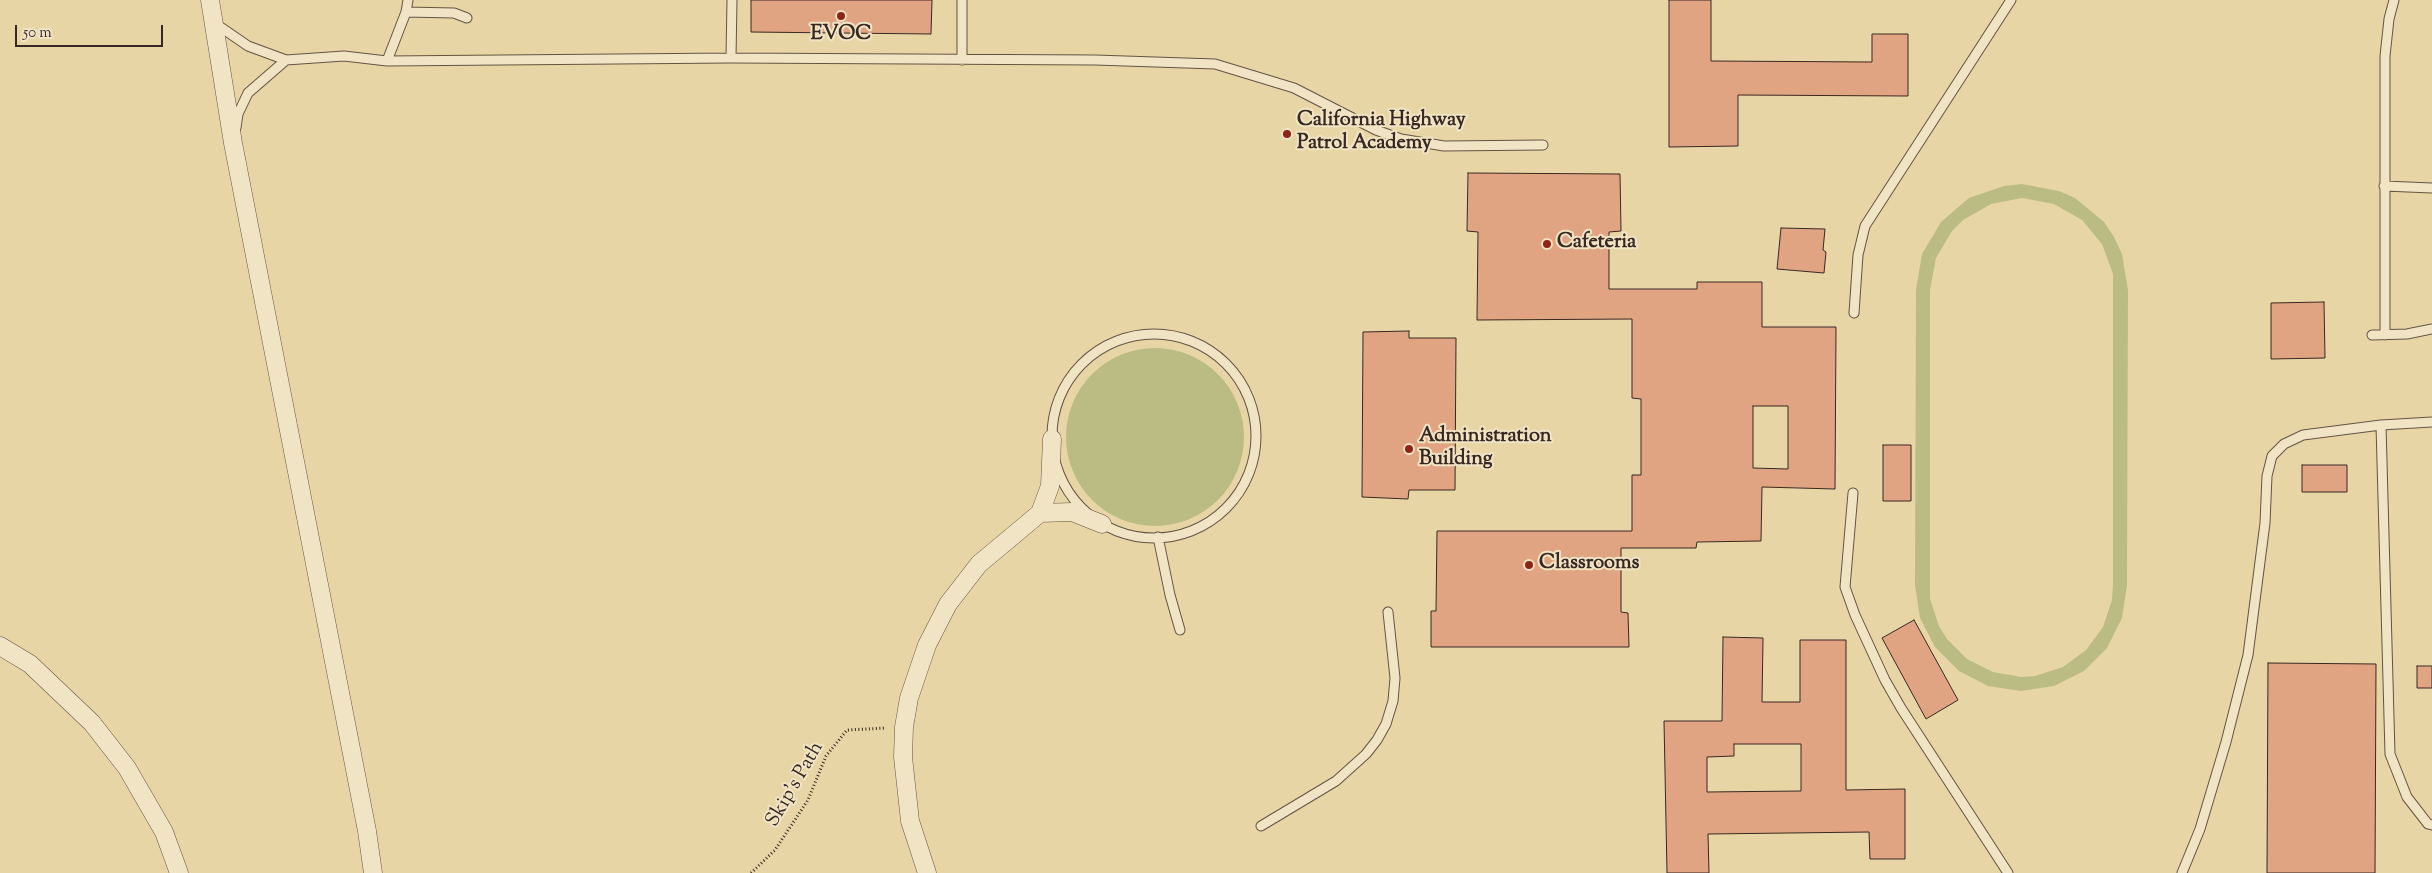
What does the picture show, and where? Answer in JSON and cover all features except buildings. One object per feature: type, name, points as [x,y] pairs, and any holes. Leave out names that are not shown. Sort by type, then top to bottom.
[{"type":"street","points":[[210,0],[233,143],[367,831],[373,873]]},
{"type":"street","points":[[927,873],[910,821],[903,756],[904,727],[909,698],[927,645],[948,604],[979,564],[1040,513],[1050,486],[1052,439]]},
{"type":"street","points":[[1040,513],[1072,512],[1102,524]]},
{"type":"street","points":[[0,646],[30,664],[98,730],[127,768],[146,800],[164,832],[179,873]]},
{"type":"lane","points":[[387,61],[406,12],[408,0]]},
{"type":"lane","points":[[731,58],[732,0]]},
{"type":"lane","points":[[962,0],[962,60]]},
{"type":"lane","points":[[1854,313],[1858,255],[1865,226],[2011,0]]},
{"type":"lane","points":[[2385,335],[2385,56],[2389,19],[2394,0]]},
{"type":"lane","points":[[406,12],[454,13],[467,18]]},
{"type":"lane","points":[[215,23],[248,46],[286,60],[344,56],[387,61],[731,58],[1077,60],[1215,64],[1294,88],[1376,130],[1401,139],[1444,146],[1543,145]]},
{"type":"lane","points":[[233,143],[238,114],[248,93],[286,60]]},
{"type":"lane","points":[[2384,186],[2432,188]]},
{"type":"lane","points":[[2372,334],[2407,334],[2432,329]]},
{"type":"lane","points":[[1141,335],[1176,336],[1210,351],[1224,362],[1236,376],[1252,408],[1255,445],[1252,463],[1236,496],[1224,509],[1194,529],[1158,537],[1129,534],[1102,524],[1082,508],[1066,488],[1056,465],[1052,439],[1056,406],[1062,391],[1082,363],[1109,344],[1141,335]]},
{"type":"lane","points":[[2182,873],[2200,829],[2226,742],[2248,656],[2265,523],[2267,476],[2272,456],[2284,444],[2303,435],[2381,425],[2432,422]]},
{"type":"lane","points":[[2381,425],[2390,754],[2408,797],[2428,824],[2432,825]]},
{"type":"lane","points":[[1853,493],[1845,587],[1855,615],[1885,680],[1901,708],[2008,873]]},
{"type":"lane","points":[[1158,537],[1170,595],[1180,630]]},
{"type":"lane","points":[[1261,826],[1336,781],[1366,754],[1377,740],[1386,724],[1395,678],[1388,612]]},
{"type":"path","name":"Skip's Path","points":[[751,873],[775,850],[808,800],[826,756],[847,730],[904,727]]},
{"type":"green space","points":[[2022,184],[2059,191],[2075,198],[2104,222],[2122,254],[2128,290],[2127,585],[2122,618],[2107,648],[2084,671],[2054,686],[2021,691],[1988,686],[1959,671],[1935,647],[1920,618],[1915,585],[1916,290],[1922,254],[1941,222],[1969,198],[2004,186]],"holes":[[[2022,198],[2054,204],[2082,220],[2102,244],[2113,274],[2112,600],[2103,627],[2086,650],[2063,667],[2035,676],[2021,677],[1993,672],[1967,659],[1947,639],[1939,626],[1930,599],[1930,290],[1936,258],[1952,231],[1963,220],[1991,204]]]},
{"type":"green space","points":[[1146,348],[1164,348],[1181,351],[1197,358],[1212,368],[1224,380],[1234,395],[1241,411],[1244,437],[1243,454],[1238,471],[1224,494],[1212,506],[1197,516],[1181,523],[1164,526],[1146,526],[1129,523],[1113,516],[1098,506],[1086,494],[1076,479],[1069,463],[1066,446],[1066,428],[1069,411],[1076,395],[1086,380],[1098,368],[1113,358],[1129,351]]},
{"type":"place","name":"EVOC","points":[[841,16]]},
{"type":"place","name":"California Highway Patrol Academy","points":[[1287,134]]},
{"type":"place","name":"Cafeteria","points":[[1547,244]]},
{"type":"place","name":"Administration Building","points":[[1409,449]]},
{"type":"place","name":"Classrooms","points":[[1529,565]]}]
